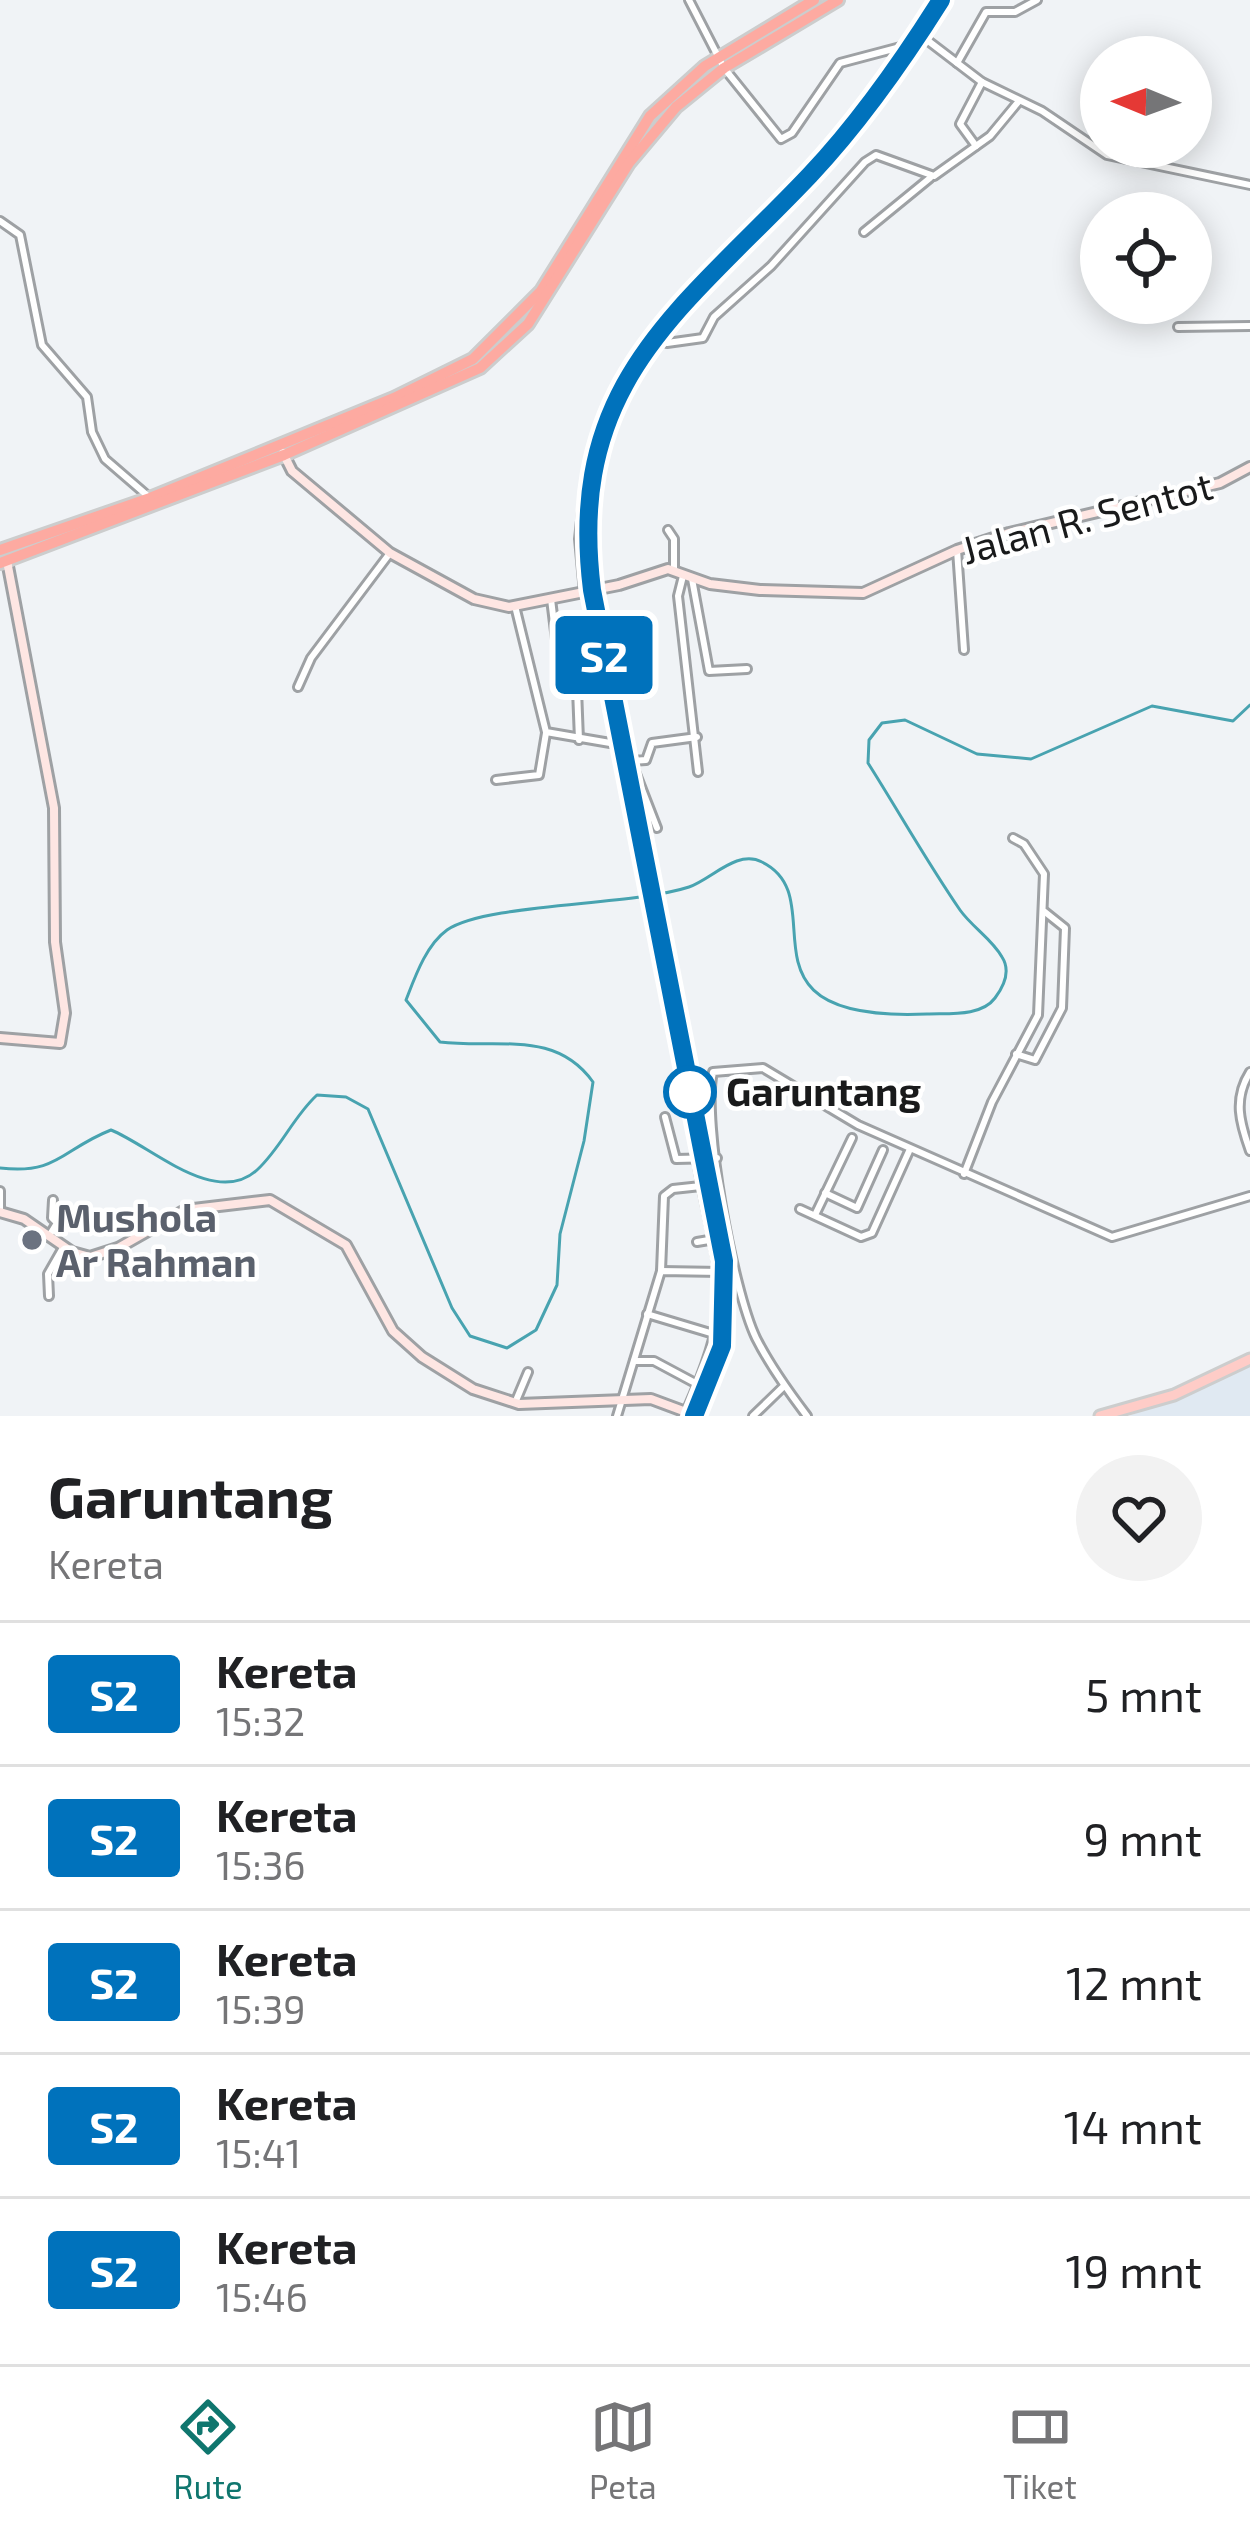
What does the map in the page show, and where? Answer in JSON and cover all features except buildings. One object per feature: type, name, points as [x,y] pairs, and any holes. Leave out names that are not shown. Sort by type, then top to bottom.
[{"type":"highway","points":[[2,558],[458,382],[508,345],[562,277],[629,163],[676,107],[720,62],[814,0]]},
{"type":"highway","points":[[720,62],[838,0]]},
{"type":"highway","points":[[2,558],[282,449]]},
{"type":"main road","points":[[1100,1416],[1174,1395],[1250,1359]]},
{"type":"street","points":[[689,0],[720,62],[785,139],[840,63],[916,39],[926,40],[982,82],[1121,161],[1250,185]]},
{"type":"street","points":[[957,64],[986,11],[1015,12],[1037,0]]},
{"type":"street","points":[[977,147],[960,124],[982,82]]},
{"type":"street","points":[[864,232],[977,147],[1019,101]]},
{"type":"street","points":[[667,343],[703,338],[714,317],[771,266],[876,155],[930,178]]},
{"type":"street","points":[[0,221],[20,236],[46,355],[87,397],[92,432],[104,459],[150,498]]},
{"type":"street","points":[[1178,327],[1224,322],[1250,326]]},
{"type":"street","points":[[282,449],[292,471],[390,554],[474,599],[515,606],[596,590],[652,570],[674,569],[687,578],[709,671],[747,669]]},
{"type":"street","name":"Jalan R. Sentot","points":[[687,578],[819,596],[863,593],[957,550],[1220,483],[1250,466]]},
{"type":"street","points":[[584,592],[578,539],[582,495],[590,494],[596,590],[631,761],[657,828]]},
{"type":"street","points":[[668,530],[674,538],[674,569]]},
{"type":"street","points":[[957,550],[964,650]]},
{"type":"street","points":[[298,687],[311,658],[390,554]]},
{"type":"street","points":[[0,1038],[45,1045],[60,1043],[63,1034],[55,942],[54,808],[38,703],[2,558]]},
{"type":"street","points":[[687,578],[678,596],[698,772]]},
{"type":"street","points":[[551,597],[556,640],[577,689],[579,740]]},
{"type":"street","points":[[496,780],[539,775],[546,732],[515,606]]},
{"type":"street","points":[[546,732],[616,744]]},
{"type":"street","points":[[631,761],[646,760],[652,742],[697,737]]},
{"type":"street","points":[[964,1174],[1038,1015],[1045,874],[1024,844],[1012,838]]},
{"type":"street","points":[[1016,1054],[1035,1060],[1062,1008],[1066,928],[1045,912]]},
{"type":"street","points":[[807,1416],[754,1334],[746,1306],[721,1201],[712,1073],[751,1066],[910,1149],[1112,1237],[1250,1196]]},
{"type":"street","points":[[1250,1072],[1242,1085],[1239,1111],[1250,1151]]},
{"type":"street","points":[[665,1117],[676,1159],[717,1158]]},
{"type":"street","points":[[815,1216],[852,1138]]},
{"type":"street","points":[[800,1209],[861,1237],[872,1233],[910,1149]]},
{"type":"street","points":[[826,1193],[857,1208],[883,1150]]},
{"type":"street","points":[[0,1191],[0,1210],[64,1246],[100,1255],[184,1210],[270,1200],[346,1245],[359,1260],[386,1321],[409,1347],[473,1389],[515,1403],[656,1400],[685,1414],[717,1335],[722,1272],[697,1161]]},
{"type":"street","points":[[617,1416],[661,1270],[668,1191],[701,1186]]},
{"type":"street","points":[[50,1236],[57,1223],[52,1218],[53,1200]]},
{"type":"street","points":[[697,1242],[715,1239]]},
{"type":"street","points":[[50,1296],[48,1274],[64,1246]]},
{"type":"street","points":[[661,1270],[722,1272]]},
{"type":"street","points":[[646,1314],[717,1335]]},
{"type":"street","points":[[634,1361],[654,1361],[698,1384]]},
{"type":"street","points":[[515,1403],[528,1372]]},
{"type":"street","points":[[753,1416],[784,1386]]},
{"type":"shaded area","points":[[1250,1360],[1250,1416],[1129,1416],[1200,1388]]},
{"type":"waterway","points":[[0,1168],[48,1164],[111,1130],[203,1178],[240,1180],[257,1170],[317,1095],[346,1097],[368,1109],[452,1308],[470,1336],[507,1348],[536,1330],[557,1285],[560,1234],[584,1141],[593,1082],[578,1065],[543,1048],[440,1042],[406,1000],[422,962],[440,936],[466,921],[493,915],[689,887],[734,862],[753,859],[783,880],[805,980],[826,999],[864,1012],[973,1011],[989,1004],[998,993],[1005,962],[960,910],[868,763],[869,740],[882,723],[905,720],[977,754],[1031,759],[1152,706],[1233,721],[1250,705]]},
{"type":"railway","points":[[694,1416],[722,1345],[724,1261],[591,591],[588,528],[595,469],[611,412],[639,356],[876,98],[941,0]]},
{"type":"train","name":"S2","points":[[694,1416],[716,1371],[722,1346],[724,1261],[592,590],[587,535],[591,478],[612,404],[639,356],[855,123],[941,0]]},
{"type":"place","name":"Garuntang","points":[[690,1092]]},
{"type":"place","name":"Mushola Ar Rahman","points":[[32,1240]]}]
